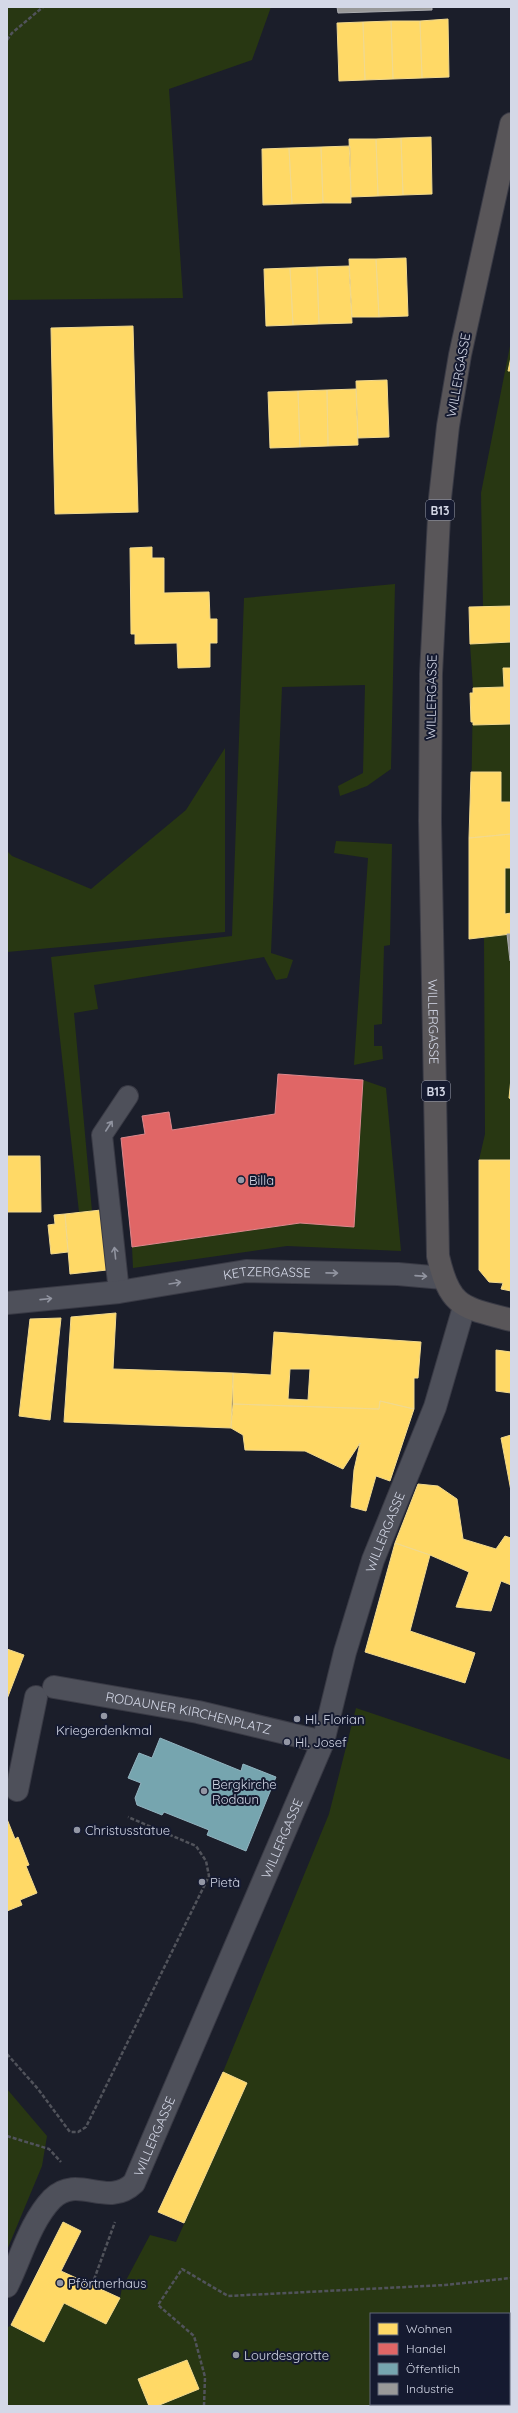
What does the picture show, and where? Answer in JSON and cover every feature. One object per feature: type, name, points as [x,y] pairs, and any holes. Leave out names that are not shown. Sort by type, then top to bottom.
[{"type":"main road","name":"WILLERGASSE","points":[[443,1278],[438,1256],[430,821],[431,674],[440,498],[448,426],[460,355],[511,124]]},
{"type":"main road","name":"B13","points":[[443,1278],[454,1298],[464,1307]]},
{"type":"main road","points":[[464,1307],[511,1320]]},
{"type":"street","name":"KETZERGASSE","points":[[7,1303],[119,1292],[246,1271],[398,1274],[443,1278]]},
{"type":"street","name":"WILLERGASSE","points":[[7,2286],[40,2214],[53,2199],[71,2189],[82,2188],[107,2194],[118,2193],[127,2190],[137,2175],[323,1742],[345,1652],[373,1560],[435,1407],[464,1307]]},
{"type":"street","name":"RODAUNER KIRCHENPLATZ","points":[[17,1790],[45,1692],[198,1712],[323,1742]]},
{"type":"lane","points":[[119,1292],[102,1136],[128,1096]]},
{"type":"path","points":[[7,40],[12,33],[43,7]]},
{"type":"path","points":[[7,2054],[38,2089],[70,2132],[78,2132],[86,2127],[208,1876],[206,1860],[196,1846],[128,1817]]},
{"type":"path","points":[[7,2136],[50,2148],[64,2166]]},
{"type":"path","points":[[92,2285],[127,2190]]},
{"type":"path","points":[[204,2406],[206,2377],[194,2336],[158,2305],[182,2269],[228,2296],[445,2285],[511,2278]]},
{"type":"green space","points":[[7,7],[271,7],[252,60],[169,89],[183,298],[7,300]]},
{"type":"green space","points":[[511,341],[511,1160],[479,1160],[485,1134],[484,938],[469,939],[473,688],[470,644],[483,607],[481,493]]},
{"type":"green space","points":[[395,584],[391,769],[367,786],[340,796],[338,786],[363,773],[365,685],[282,687],[271,953],[293,960],[287,978],[276,980],[264,957],[94,985],[98,1009],[74,1013],[92,1211],[79,1212],[51,957],[232,936],[244,598]]},
{"type":"green space","points":[[225,748],[225,932],[7,952],[7,851],[12,856],[91,889],[186,810]]},
{"type":"green space","points":[[336,841],[392,844],[390,945],[384,946],[382,1024],[374,1025],[374,1046],[382,1046],[383,1059],[354,1065],[368,858],[334,853]]},
{"type":"green space","points":[[363,1080],[386,1088],[401,1251],[287,1246],[133,1268],[132,1247],[300,1223],[354,1227]]},
{"type":"green space","points":[[356,1708],[511,1760],[511,2406],[7,2406],[7,2328],[11,2325],[44,2342],[64,2303],[106,2324],[120,2298],[122,2288],[150,2235],[176,2242],[247,2084],[223,2072],[329,1814]]},
{"type":"green space","points":[[7,2089],[47,2136],[42,2166],[7,2250]]},
{"type":"building: Wohnen","points":[[448,19],[449,77],[422,78],[420,21]]},
{"type":"building: Wohnen","points":[[391,21],[393,79],[365,80],[363,22]]},
{"type":"building: Wohnen","points":[[391,21],[420,21],[422,78],[393,79]]},
{"type":"building: Wohnen","points":[[363,22],[365,80],[339,81],[337,23]]},
{"type":"building: Wohnen","points":[[431,137],[432,194],[403,195],[401,138]]},
{"type":"building: Wohnen","points":[[401,138],[403,195],[378,196],[376,139]]},
{"type":"building: Wohnen","points":[[349,139],[376,139],[378,196],[351,197]]},
{"type":"building: Wohnen","points":[[350,146],[351,203],[323,203],[321,147]]},
{"type":"building: Wohnen","points":[[321,147],[323,203],[292,204],[289,148]]},
{"type":"building: Wohnen","points":[[289,148],[292,204],[263,205],[262,149]]},
{"type":"building: Wohnen","points":[[406,258],[408,316],[379,317],[376,259]]},
{"type":"building: Wohnen","points":[[349,259],[376,259],[379,317],[352,317]]},
{"type":"building: Wohnen","points":[[349,266],[352,323],[319,324],[317,267]]},
{"type":"building: Wohnen","points":[[317,267],[319,324],[293,325],[290,268]]},
{"type":"building: Wohnen","points":[[290,268],[293,325],[266,326],[264,269]]},
{"type":"building: Wohnen","points":[[133,326],[138,512],[55,514],[51,328]]},
{"type":"building: Wohnen","points":[[511,357],[511,371],[508,371]]},
{"type":"building: Wohnen","points":[[387,380],[389,437],[358,438],[356,381]]},
{"type":"building: Wohnen","points":[[356,389],[358,445],[328,446],[327,390]]},
{"type":"building: Wohnen","points":[[327,390],[328,446],[300,447],[298,391]]},
{"type":"building: Wohnen","points":[[298,391],[300,447],[270,448],[268,392]]},
{"type":"building: Wohnen","points":[[152,547],[152,558],[164,558],[164,593],[209,592],[210,619],[217,619],[217,643],[210,643],[210,667],[178,668],[177,643],[135,644],[135,634],[131,634],[130,548]]},
{"type":"building: Wohnen","points":[[511,606],[511,642],[470,644],[469,607]]},
{"type":"building: Wohnen","points":[[503,668],[511,668],[511,724],[473,725],[473,722],[471,722],[470,693],[473,693],[473,688],[504,687]]},
{"type":"building: Wohnen","points":[[471,772],[501,772],[501,802],[511,802],[511,834],[469,838]]},
{"type":"building: Wohnen","points":[[511,834],[511,868],[505,868],[505,914],[511,913],[511,934],[469,939],[469,838]]},
{"type":"building: Wohnen","points":[[511,1078],[511,1099],[509,1098]]},
{"type":"building: Wohnen","points":[[7,1156],[40,1156],[41,1212],[7,1212]]},
{"type":"building: Wohnen","points":[[479,1160],[511,1160],[511,1291],[501,1289],[503,1283],[489,1282],[479,1270]]},
{"type":"building: Wohnen","points":[[101,1210],[107,1270],[70,1274],[65,1214]]},
{"type":"building: Wohnen","points":[[65,1214],[68,1252],[51,1254],[48,1225],[55,1224],[54,1215]]},
{"type":"building: Wohnen","points":[[116,1313],[113,1369],[233,1373],[231,1428],[64,1422],[71,1317]]},
{"type":"building: Wohnen","points":[[61,1318],[50,1420],[19,1416],[30,1319]]},
{"type":"building: Wohnen","points":[[274,1332],[421,1342],[418,1378],[414,1378],[414,1409],[380,1401],[379,1409],[233,1404],[233,1373],[271,1375]],"holes":[[[290,1369],[310,1369],[308,1400],[288,1399]]]},
{"type":"building: Wohnen","points":[[496,1350],[511,1352],[511,1393],[496,1391]]},
{"type":"building: Wohnen","points":[[380,1401],[414,1409],[390,1481],[376,1476],[366,1511],[351,1507],[354,1470],[360,1443],[343,1469],[305,1451],[245,1450],[243,1435],[231,1428],[233,1404],[379,1409]]},
{"type":"building: Wohnen","points":[[511,1435],[511,1491],[501,1438]]},
{"type":"building: Wohnen","points":[[418,1484],[438,1486],[457,1499],[463,1539],[496,1549],[505,1536],[511,1538],[511,1585],[501,1581],[491,1611],[456,1607],[469,1572],[430,1555],[395,1543]]},
{"type":"building: Wohnen","points":[[395,1543],[430,1555],[410,1631],[475,1653],[465,1683],[365,1652]]},
{"type":"building: Wohnen","points":[[7,1649],[24,1655],[7,1699]]},
{"type":"building: Wohnen","points":[[7,1819],[15,1839],[18,1837],[29,1865],[26,1866],[37,1893],[20,1900],[22,1905],[7,1911]]},
{"type":"building: Wohnen","points":[[223,2072],[247,2083],[184,2223],[158,2212]]},
{"type":"building: Wohnen","name":"Pförtnerhaus","points":[[63,2222],[81,2231],[61,2271],[120,2298],[106,2324],[64,2303],[44,2342],[11,2325]]},
{"type":"building: Wohnen","points":[[187,2360],[199,2389],[157,2406],[149,2406],[138,2379]]},
{"type":"building: Handel","name":"Billa","points":[[278,1074],[363,1080],[354,1227],[300,1223],[132,1247],[121,1138],[145,1134],[142,1116],[169,1112],[172,1130],[275,1114]]},
{"type":"building: Öffentlich","name":"Bergkirche Rodaun","points":[[160,1738],[241,1771],[243,1764],[276,1777],[246,1851],[207,1835],[209,1830],[164,1812],[162,1815],[137,1805],[135,1798],[141,1783],[128,1778],[139,1753],[152,1758]]},
{"type":"building: Industrie","points":[[337,7],[432,7],[432,10],[338,13]]},
{"type":"building: Industrie","points":[[507,934],[511,934],[511,961],[510,961]]},
{"type":"place","name":"Billa","points":[[241,1180]]},
{"type":"place","name":"Kriegerdenkmal","points":[[104,1716]]},
{"type":"place","name":"Hl. Florian","points":[[297,1719]]},
{"type":"place","name":"Hl. Josef","points":[[287,1742]]},
{"type":"place","name":"Bergkirche Rodaun","points":[[204,1791]]},
{"type":"place","name":"Christusstatue","points":[[77,1830]]},
{"type":"place","name":"Pietà","points":[[202,1882]]},
{"type":"place","name":"Pförtnerhaus","points":[[60,2283]]},
{"type":"place","name":"Lourdesgrotte","points":[[236,2355]]}]
